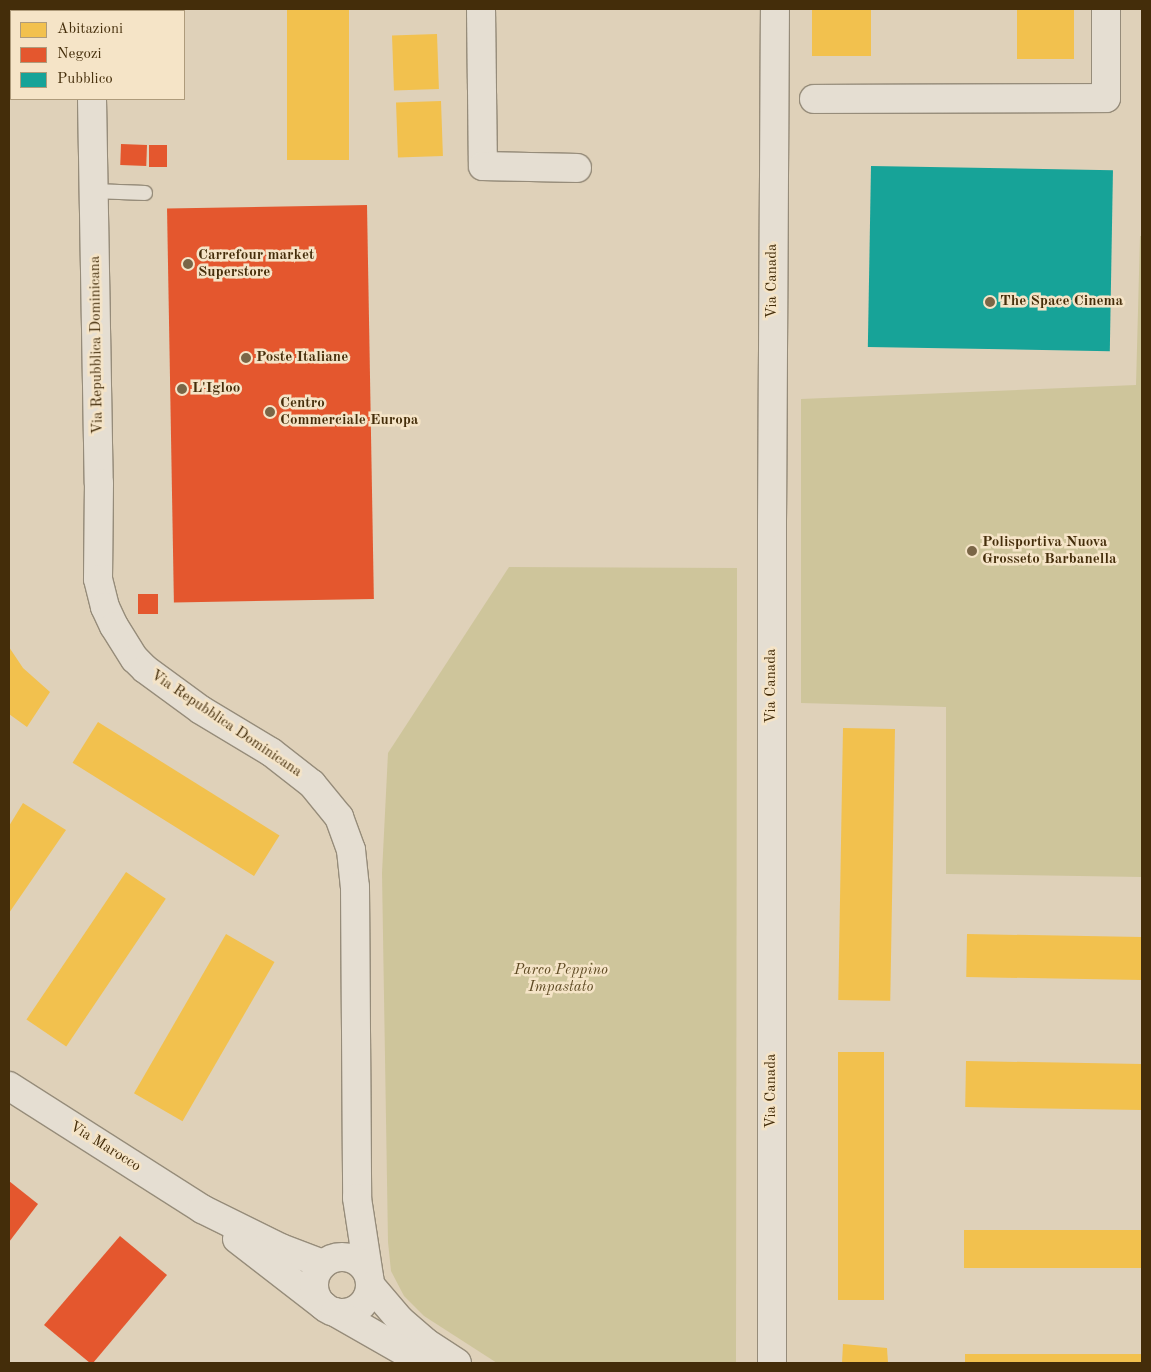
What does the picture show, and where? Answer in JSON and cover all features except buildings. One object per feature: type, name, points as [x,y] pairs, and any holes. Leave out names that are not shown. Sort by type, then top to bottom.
[{"type":"street","points":[[481,9],[483,166],[577,168]]},
{"type":"street","name":"Via Canada","points":[[772,1363],[772,523],[775,9]]},
{"type":"street","points":[[814,99],[1106,98],[1106,9]]},
{"type":"street","name":"Via Repubblica Dominicana","points":[[92,100],[99,483],[98,579],[105,607],[114,626],[135,659],[145,669],[201,710],[271,752],[312,784],[339,817],[350,850],[355,887],[357,1198],[363,1251],[370,1281]]},
{"type":"street","name":"Via Marocco","points":[[9,1086],[202,1209],[280,1248],[325,1262]]},
{"type":"street","name":"Via Repubblica Dominicana","points":[[325,1262],[339,1244],[357,1198]]},
{"type":"street","name":"Via Marocco","points":[[202,1209],[271,1266],[330,1310],[424,1363]]},
{"type":"street","points":[[370,1281],[365,1301],[352,1311],[330,1310],[320,1302],[314,1286],[315,1278],[325,1262],[335,1257],[352,1258],[365,1268],[370,1281],[400,1320],[425,1342],[457,1363]]},
{"type":"lane","points":[[94,192],[145,193]]},
{"type":"green space","name":"Polisportiva Nuova Grosseto Barbanella","points":[[1140,236],[1142,236],[1142,877],[946,874],[946,707],[801,703],[801,399],[1136,385]]},
{"type":"green space","name":"Parco Peppino Impastato","points":[[509,567],[737,568],[736,1363],[497,1363],[424,1316],[404,1296],[391,1271],[388,1242],[382,873],[388,753]]},
{"type":"place","name":"Carrefour market Superstore","points":[[188,264]]},
{"type":"place","name":"The Space Cinema","points":[[990,302]]},
{"type":"place","name":"Poste Italiane","points":[[246,358]]},
{"type":"place","name":"L'Igloo","points":[[182,389]]},
{"type":"place","name":"Centro Commerciale Europa","points":[[270,412]]},
{"type":"place","name":"Polisportiva Nuova Grosseto Barbanella","points":[[972,551]]}]
